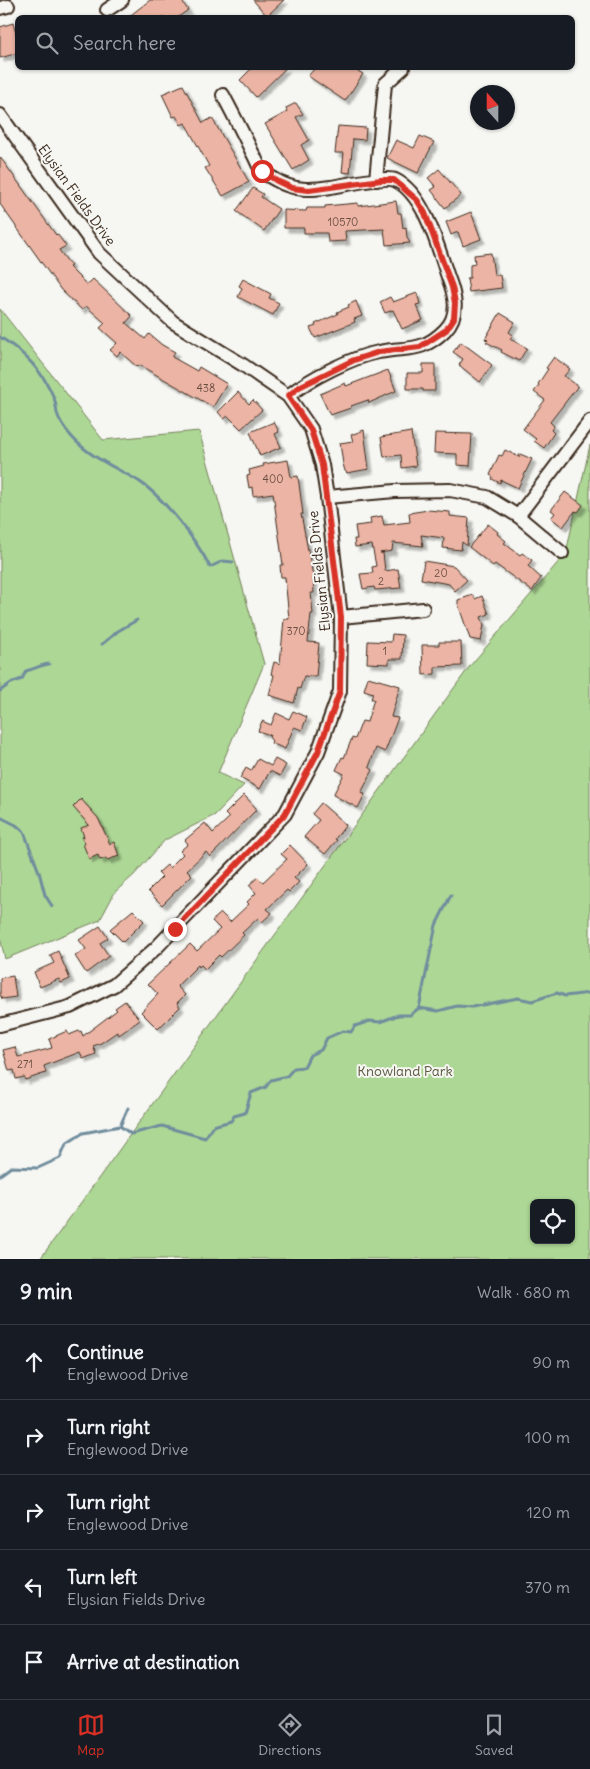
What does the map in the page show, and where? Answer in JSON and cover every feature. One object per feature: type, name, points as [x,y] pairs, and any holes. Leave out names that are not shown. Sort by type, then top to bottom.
[{"type":"street","points":[[106,9],[122,0]]},
{"type":"street","points":[[376,180],[385,84],[401,70]]},
{"type":"street","points":[[223,95],[262,171],[277,181],[292,188],[309,190],[376,180],[394,180],[417,200],[421,206],[452,287],[455,303],[454,318],[446,330],[420,347],[379,352],[354,360],[299,387],[288,396]]},
{"type":"street","name":"Elysian Fields Drive","points":[[0,114],[99,253],[173,322],[243,365],[288,396],[311,430],[322,465],[341,617],[340,691],[318,752],[285,814],[156,948],[114,985],[70,1007],[0,1025]]},
{"type":"street","points":[[518,516],[590,421]]},
{"type":"street","points":[[327,497],[395,491],[450,490],[487,497],[518,516],[562,553]]},
{"type":"street","points":[[341,617],[423,608]]},
{"type":"green space","points":[[0,309],[103,440],[199,431],[264,664],[218,773],[244,785],[215,815],[165,840],[134,875],[115,892],[100,920],[5,959],[0,937]]},
{"type":"green space","name":"Knowland Park","points":[[590,445],[590,1259],[40,1259],[470,666],[566,553]]},
{"type":"building","points":[[150,0],[181,0],[188,10],[181,15],[131,15]]},
{"type":"building","points":[[253,0],[284,0],[268,15]]},
{"type":"building","points":[[13,23],[15,30],[15,54],[0,58],[0,27]]},
{"type":"building","points":[[250,70],[284,70],[256,97],[240,80]]},
{"type":"building","points":[[313,70],[356,70],[363,74],[345,101],[308,76]]},
{"type":"building","points":[[183,85],[203,123],[212,118],[249,182],[223,196],[205,168],[209,166],[185,123],[181,125],[176,116],[173,117],[162,94]]},
{"type":"building","points":[[296,103],[303,114],[296,117],[309,140],[301,145],[309,160],[293,170],[265,124],[287,112],[286,108]]},
{"type":"building","points":[[338,126],[366,128],[365,140],[353,139],[350,173],[342,172],[344,153],[335,153]]},
{"type":"building","points":[[420,136],[434,142],[418,173],[387,158],[396,140],[414,148]]},
{"type":"building","points":[[0,157],[66,246],[59,250],[71,266],[69,267],[86,284],[93,279],[132,316],[126,323],[145,339],[149,334],[162,345],[175,352],[172,357],[197,371],[199,367],[227,384],[213,407],[139,365],[137,367],[120,352],[117,356],[110,350],[117,343],[100,328],[105,323],[86,306],[82,310],[61,290],[0,204]]},
{"type":"building","points":[[439,169],[461,195],[445,208],[431,190],[436,187],[428,178]]},
{"type":"building","points":[[253,188],[263,194],[261,197],[279,209],[264,231],[236,211]]},
{"type":"building","points":[[396,201],[398,213],[401,213],[403,228],[406,227],[407,238],[410,243],[386,245],[384,229],[345,231],[346,241],[328,242],[327,233],[304,233],[304,228],[284,228],[284,210],[306,211],[307,208],[325,208],[325,206],[358,203],[358,206]]},
{"type":"building","points":[[471,212],[481,239],[463,246],[458,232],[451,235],[446,222]]},
{"type":"building","points":[[491,253],[494,275],[500,275],[502,288],[469,292],[467,278],[470,278],[470,265],[475,264],[474,255]]},
{"type":"building","points":[[243,279],[271,294],[269,298],[279,303],[273,315],[238,297],[242,288],[239,286]]},
{"type":"building","points":[[417,293],[420,304],[416,305],[423,320],[402,329],[393,310],[385,313],[380,302],[390,297],[393,302]]},
{"type":"building","points":[[356,301],[362,316],[354,319],[355,322],[315,338],[310,328],[338,314],[337,312],[349,307],[348,305]]},
{"type":"building","points":[[500,313],[515,322],[509,332],[513,335],[510,339],[527,348],[519,361],[486,342],[488,340],[485,339]]},
{"type":"building","points":[[461,342],[492,365],[480,382],[459,365],[463,359],[453,352]]},
{"type":"building","points":[[554,357],[570,369],[564,376],[578,386],[550,422],[554,426],[551,430],[554,433],[544,448],[534,441],[536,439],[523,429],[545,400],[534,392]]},
{"type":"building","points":[[423,364],[435,364],[435,391],[407,389],[407,373],[423,373]]},
{"type":"building","points":[[388,370],[396,391],[369,403],[368,400],[330,415],[320,394],[345,383],[346,386]]},
{"type":"building","points":[[238,392],[249,404],[253,400],[262,410],[241,429],[228,416],[224,419],[218,412]]},
{"type":"building","points":[[274,422],[279,432],[275,434],[281,447],[260,456],[250,432]]},
{"type":"building","points":[[364,430],[369,469],[347,473],[343,464],[340,443],[353,441],[351,435]]},
{"type":"building","points":[[411,432],[416,466],[402,468],[401,455],[384,457],[381,437]]},
{"type":"building","points":[[435,433],[472,434],[470,466],[457,465],[457,454],[434,453]]},
{"type":"building","points":[[505,450],[519,457],[520,454],[532,459],[518,488],[501,480],[500,483],[492,479],[493,477],[490,475],[499,455],[502,456]]},
{"type":"building","points":[[288,460],[291,477],[298,476],[303,514],[301,514],[313,576],[314,593],[311,593],[313,614],[311,614],[308,642],[319,643],[316,677],[304,676],[294,703],[269,695],[274,675],[271,674],[274,662],[280,664],[284,619],[289,619],[285,577],[281,577],[280,565],[283,565],[273,493],[253,496],[252,487],[249,488],[247,476],[250,475],[249,470],[264,466],[263,464]]},
{"type":"building","points":[[565,492],[583,505],[578,512],[575,511],[563,527],[551,518],[555,513],[551,510]]},
{"type":"building","points":[[428,510],[450,512],[450,516],[469,518],[467,546],[462,542],[461,550],[443,548],[444,538],[421,535],[423,546],[393,543],[392,551],[380,553],[383,553],[385,571],[398,569],[401,588],[375,590],[374,587],[363,589],[360,574],[373,573],[372,567],[376,566],[372,545],[355,547],[354,539],[357,539],[355,526],[371,524],[370,518],[382,516],[384,525],[410,522],[409,513]]},
{"type":"building","points":[[488,524],[506,541],[504,543],[520,555],[522,553],[532,560],[528,566],[541,578],[532,591],[495,564],[493,566],[469,547]]},
{"type":"building","points":[[424,561],[454,566],[467,580],[455,591],[449,584],[421,579]]},
{"type":"building","points":[[473,595],[475,599],[482,596],[489,614],[481,617],[484,625],[481,641],[470,639],[458,604],[458,600]]},
{"type":"building","points":[[392,634],[403,635],[402,659],[389,659],[389,664],[367,663],[368,641],[391,642]]},
{"type":"building","points":[[439,642],[461,642],[462,666],[435,667],[435,674],[423,675],[422,645],[439,645]]},
{"type":"building","points":[[368,677],[400,686],[391,717],[398,718],[385,752],[376,748],[369,767],[373,770],[361,793],[365,794],[358,808],[333,795],[344,774],[336,770],[342,757],[344,758],[352,738],[355,739],[362,721],[367,722],[374,699],[371,699],[373,693],[364,690]]},
{"type":"building","points":[[293,711],[307,717],[302,730],[294,727],[285,749],[271,743],[270,735],[258,731],[262,721],[271,725],[276,713],[289,719]]},
{"type":"building","points":[[258,759],[271,766],[275,759],[286,765],[280,776],[270,771],[260,789],[240,778],[246,768],[251,771]]},
{"type":"building","points":[[244,795],[256,810],[210,857],[206,852],[187,870],[192,875],[162,905],[148,891],[162,877],[158,873],[167,865],[169,868],[183,854],[180,851],[188,844],[185,840],[205,823],[213,833],[229,818],[225,814]]},
{"type":"building","points":[[81,799],[98,818],[110,844],[114,842],[119,856],[100,860],[98,855],[89,859],[83,844],[85,844],[81,828],[89,825],[73,807]]},
{"type":"building","points":[[321,803],[346,825],[335,839],[337,840],[325,854],[304,837],[319,820],[312,814]]},
{"type":"building","points":[[290,845],[308,864],[294,878],[299,882],[289,892],[287,890],[267,909],[272,913],[262,922],[258,918],[242,933],[244,935],[221,957],[219,955],[205,969],[198,965],[177,986],[185,995],[177,1003],[180,1007],[158,1029],[141,1012],[158,994],[148,984],[190,944],[197,951],[220,929],[212,921],[221,913],[230,922],[249,904],[247,902],[256,893],[249,885],[258,877],[263,882],[287,859],[281,854]]},
{"type":"building","points":[[133,910],[144,921],[123,942],[110,929]]},
{"type":"building","points":[[100,926],[108,938],[100,943],[109,956],[86,973],[75,956],[86,949],[79,940]]},
{"type":"building","points":[[58,951],[70,979],[61,983],[59,979],[40,987],[34,972],[54,963],[50,955]]},
{"type":"building","points":[[13,976],[16,997],[2,999],[0,996],[0,978]]},
{"type":"building","points":[[125,1001],[140,1020],[119,1035],[117,1032],[93,1046],[96,1054],[83,1059],[80,1052],[44,1066],[46,1073],[25,1080],[24,1077],[16,1079],[14,1070],[9,1071],[3,1050],[15,1047],[18,1057],[52,1048],[49,1039],[67,1031],[69,1035],[81,1031],[83,1036],[117,1010],[115,1008]]},
{"type":"waterway","points":[[0,337],[25,356],[44,379],[54,398],[61,422],[78,444],[140,482],[159,498],[188,533],[210,567],[223,561],[233,562]]},
{"type":"waterway","points":[[102,644],[118,631],[137,620]]},
{"type":"waterway","points":[[0,691],[11,683],[22,679],[26,671],[49,664]]},
{"type":"waterway","points":[[0,817],[16,825],[24,832],[39,872],[45,895],[52,906]]},
{"type":"waterway","points":[[419,1008],[436,925],[451,895]]},
{"type":"waterway","points":[[419,1008],[438,1011],[457,1006],[472,1007],[518,998],[532,1001],[557,993],[565,996],[590,993]]},
{"type":"waterway","points":[[0,1175],[11,1167],[38,1168],[60,1158],[66,1144],[83,1133],[120,1126],[131,1134],[162,1126],[205,1138],[213,1126],[231,1121],[234,1116],[245,1113],[251,1093],[266,1087],[271,1080],[287,1076],[294,1068],[304,1067],[310,1055],[321,1050],[327,1038],[343,1031],[351,1032],[355,1026],[370,1021],[380,1022],[398,1015],[410,1015],[419,1008]]},
{"type":"waterway","points":[[120,1126],[128,1108]]},
{"type":"route","points":[[175,929],[285,814],[318,752],[340,691],[341,617],[322,465],[311,430],[288,396],[299,387],[354,360],[379,352],[420,347],[446,330],[454,318],[455,303],[452,287],[425,213],[417,200],[405,188],[394,180],[381,180],[309,190],[292,188],[262,171]]}]
